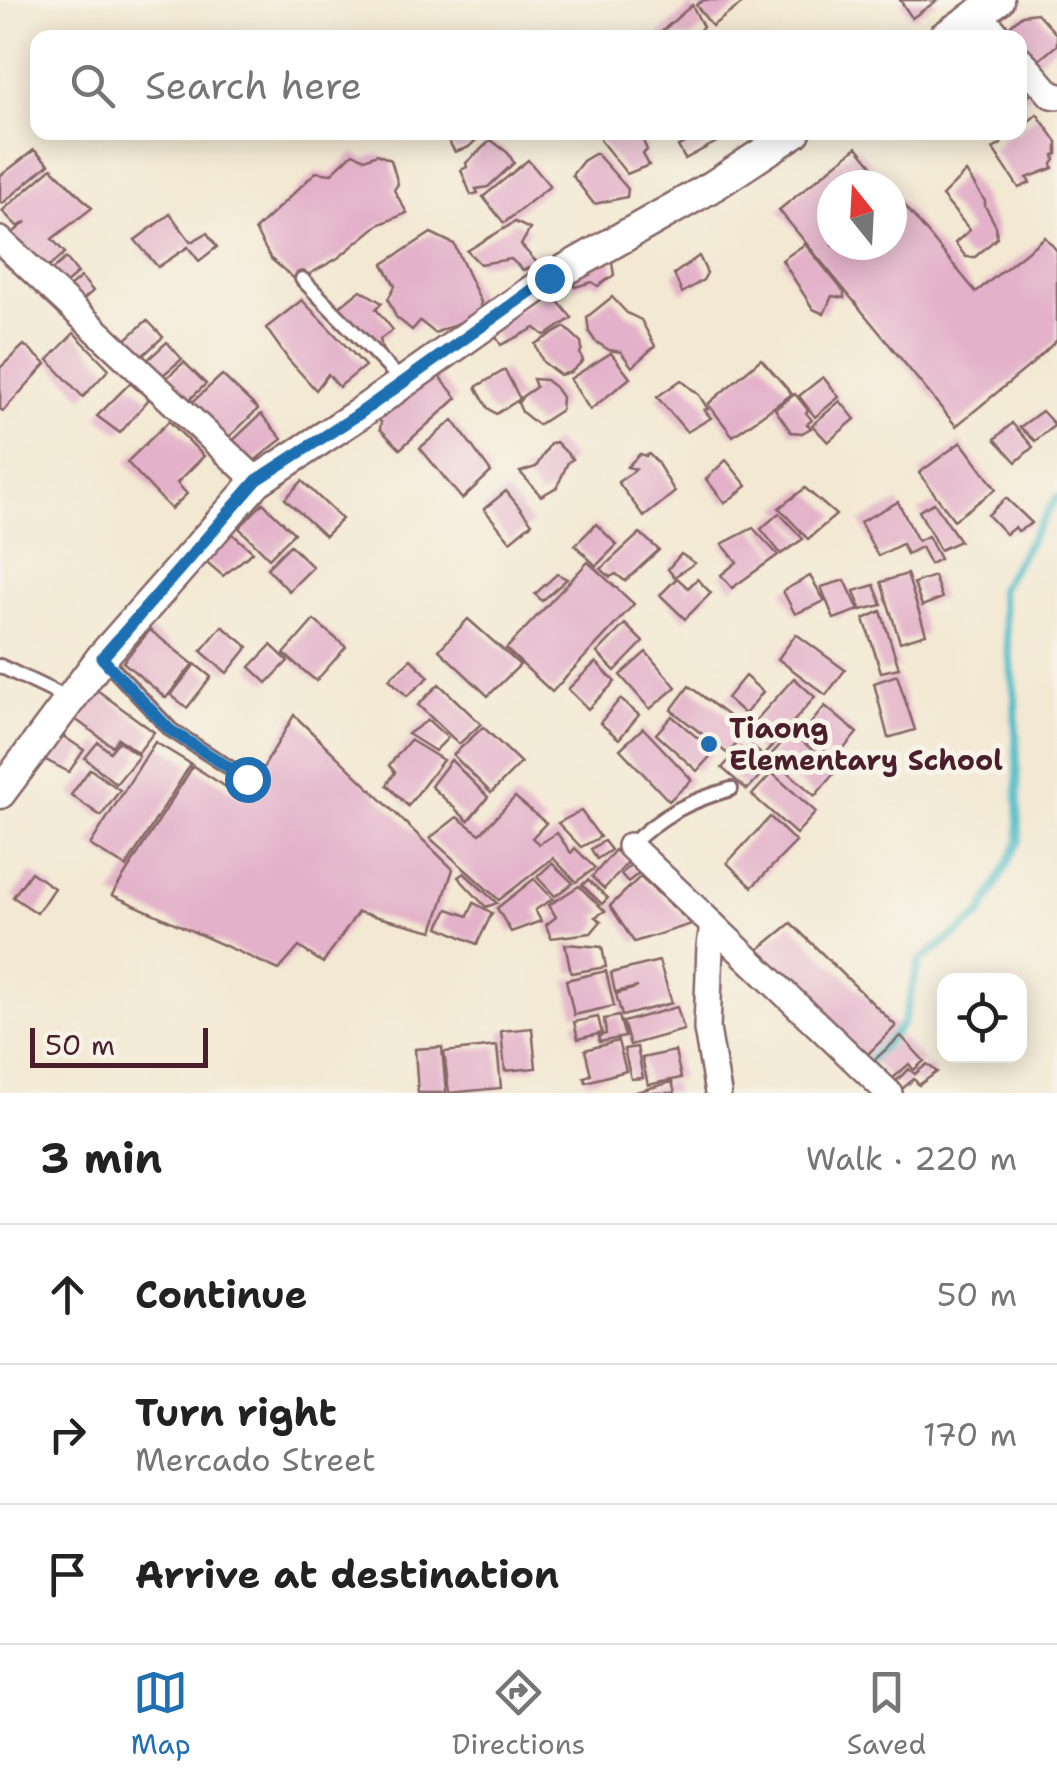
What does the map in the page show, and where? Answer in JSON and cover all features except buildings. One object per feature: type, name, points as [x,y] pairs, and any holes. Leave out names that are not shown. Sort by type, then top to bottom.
[{"type":"street","points":[[955,30],[988,7]]},
{"type":"street","points":[[1027,67],[1051,95],[1057,96]]},
{"type":"street","points":[[0,793],[102,658],[257,480],[356,416],[549,278],[713,186],[783,140]]},
{"type":"street","points":[[0,240],[257,480]]},
{"type":"street","points":[[630,846],[889,1093]]},
{"type":"street","points":[[713,925],[707,1028],[718,1093]]},
{"type":"lane","points":[[302,278],[403,382]]},
{"type":"lane","points":[[102,658],[170,730],[247,779]]},
{"type":"lane","points":[[0,666],[69,699]]},
{"type":"lane","points":[[630,846],[667,815],[694,800],[730,789]]},
{"type":"waterway","points":[[867,1063],[903,1024],[919,962],[980,916],[1019,841],[1015,697],[1000,589],[1057,497]]},
{"type":"place","name":"Tiaong Elementary School","points":[[709,744]]},
{"type":"route","points":[[247,779],[170,730],[102,658],[257,480],[356,416],[549,278]]}]
